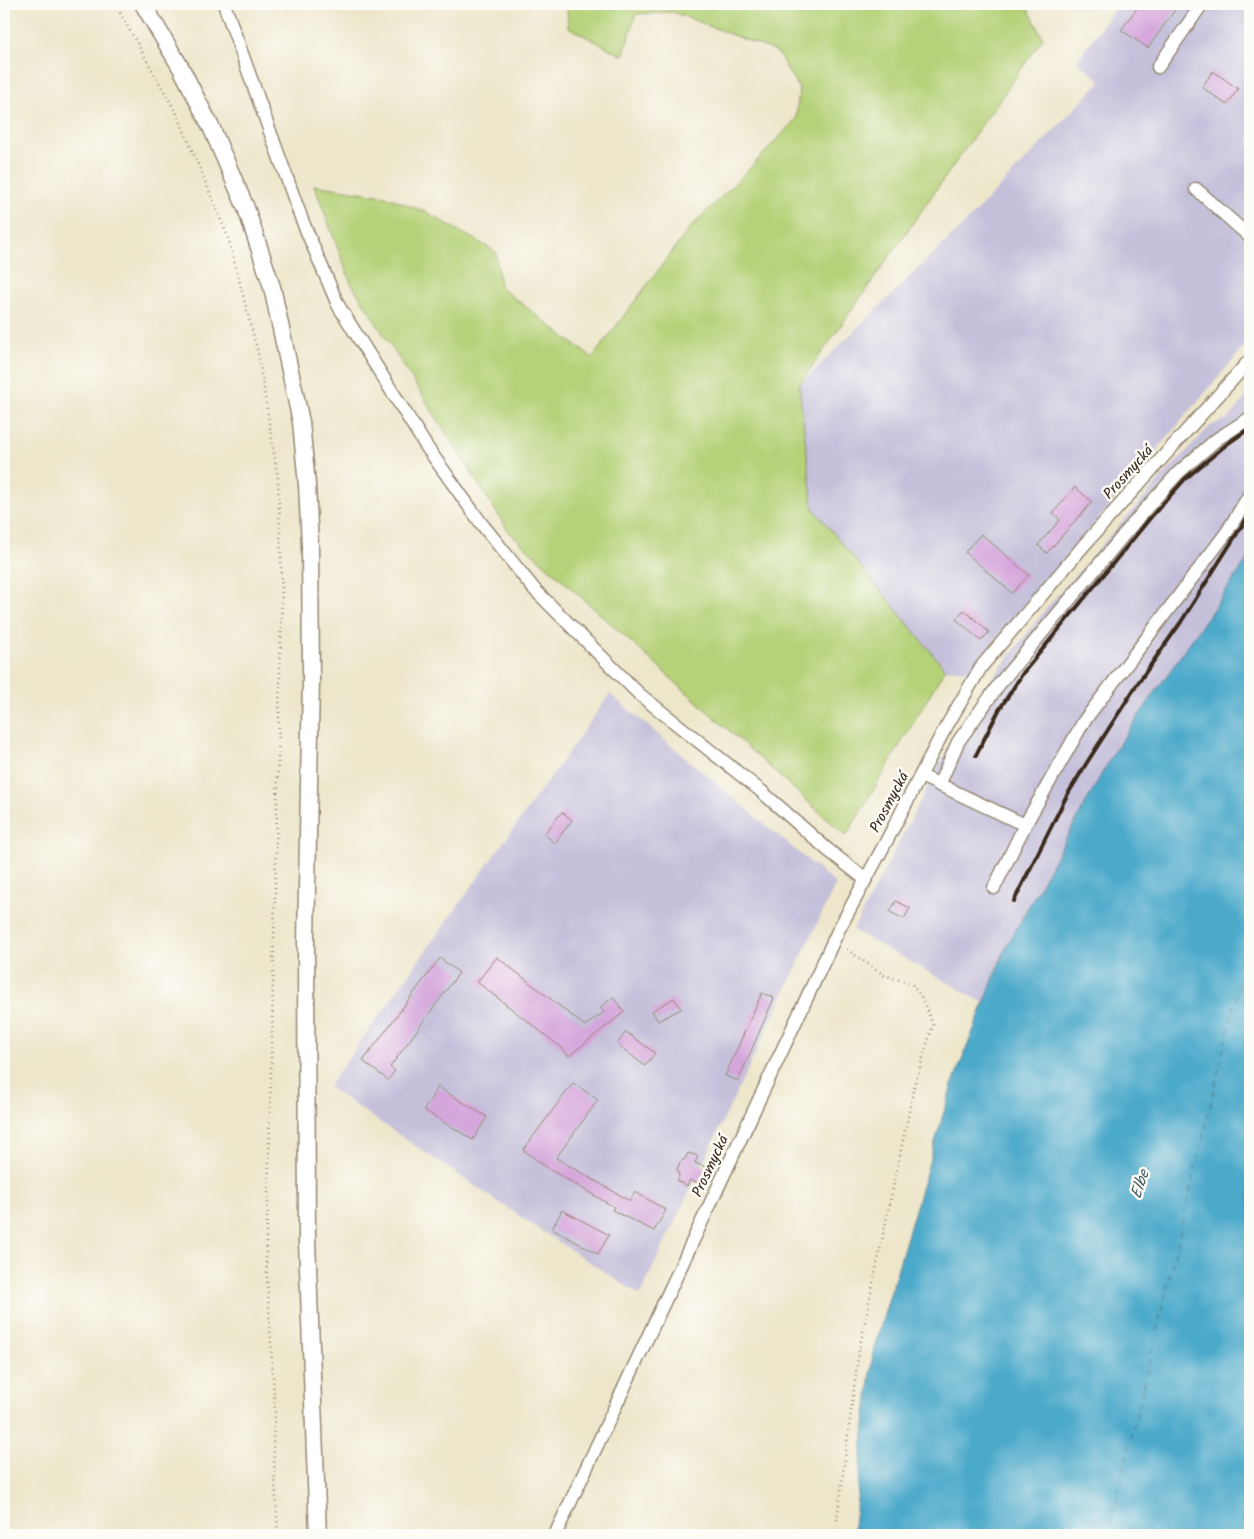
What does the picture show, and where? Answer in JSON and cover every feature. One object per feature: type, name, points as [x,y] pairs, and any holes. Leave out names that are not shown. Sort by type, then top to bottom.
[{"type":"main road","points":[[143,4],[181,68],[212,129],[246,208],[272,287],[301,422],[310,545],[311,680],[306,942],[307,1240],[318,1535]]},
{"type":"street","points":[[224,4],[302,220],[338,305],[426,446],[481,523],[534,589],[639,694],[761,790],[828,850],[865,879]]},
{"type":"street","points":[[1158,67],[1202,4]]},
{"type":"street","points":[[1196,189],[1250,237]]},
{"type":"street","name":"Prosmycká","points":[[555,1535],[839,929],[942,734],[981,667],[1085,544],[1250,360]]},
{"type":"street","points":[[939,785],[958,742],[1000,683],[1142,513],[1178,473],[1217,439],[1250,418]]},
{"type":"street","points":[[994,888],[1025,826],[1084,722],[1227,532],[1250,494]]},
{"type":"street","points":[[921,776],[1025,826]]},
{"type":"path","points":[[115,4],[178,116],[228,237],[258,353],[278,478],[282,585],[266,1260],[275,1410],[273,1441],[278,1535]]},
{"type":"path","points":[[835,1535],[859,1350],[915,1083],[933,1025],[922,998],[912,984],[884,975],[846,949],[839,929]]},
{"type":"shaded area","points":[[1118,4],[1250,4],[1250,340],[969,671],[945,669],[813,508],[799,385],[966,222],[1101,81],[1077,61]]},
{"type":"shaded area","points":[[1250,393],[1250,556],[1005,949],[984,1003],[853,930],[938,767],[988,684],[1048,606],[1163,476],[1210,426],[1228,419]]},
{"type":"shaded area","points":[[610,694],[836,884],[640,1295],[328,1087]]},
{"type":"green space","points":[[586,4],[1026,4],[1043,38],[799,385],[813,508],[945,669],[846,836],[509,532],[351,283],[314,185],[385,196],[426,212],[496,252],[500,287],[592,358],[690,228],[796,119],[799,89],[777,52],[673,12],[636,14],[623,56],[568,27],[567,7]]},
{"type":"water","name":"Elbe","points":[[1250,556],[1250,1535],[853,1535],[873,1352],[951,1088],[1005,949],[1115,750]]},
{"type":"building","points":[[1140,4],[1179,4],[1148,48],[1121,30]]},
{"type":"building","points":[[1213,71],[1238,89],[1227,105],[1202,87]]},
{"type":"building","points":[[1075,487],[1092,502],[1047,553],[1038,545],[1060,520],[1053,513]]},
{"type":"building","points":[[981,534],[1029,575],[1012,593],[965,552]]},
{"type":"building","points":[[964,610],[989,632],[981,641],[956,619]]},
{"type":"building","points":[[562,812],[572,820],[555,843],[544,834]]},
{"type":"building","points":[[896,901],[910,908],[904,919],[890,912]]},
{"type":"building","points":[[497,957],[585,1026],[604,1012],[600,1008],[613,997],[624,1012],[569,1056],[562,1048],[477,982]]},
{"type":"building","points":[[440,958],[459,973],[390,1067],[395,1071],[388,1080],[363,1061]]},
{"type":"building","points":[[762,993],[774,998],[738,1081],[725,1076]]},
{"type":"building","points":[[674,998],[681,1009],[658,1021],[652,1011]]},
{"type":"building","points":[[626,1032],[655,1053],[645,1066],[617,1044]]},
{"type":"building","points":[[573,1083],[598,1100],[556,1158],[630,1201],[635,1192],[666,1210],[654,1231],[612,1210],[614,1207],[549,1169],[523,1150]]},
{"type":"building","points":[[438,1087],[487,1117],[473,1140],[424,1110]]},
{"type":"building","points":[[688,1153],[698,1156],[695,1163],[706,1167],[699,1183],[690,1180],[687,1186],[677,1181],[679,1175],[677,1169]]},
{"type":"building","points":[[562,1210],[609,1235],[598,1254],[552,1229]]},
{"type":"ferry route","points":[[1108,1535],[1250,939]]},
{"type":"railway","points":[[976,755],[999,710],[1023,673],[1151,517],[1185,479],[1227,444],[1250,428]]},
{"type":"railway","points":[[1014,901],[1066,797],[1086,764],[1138,683],[1181,622],[1250,513]]}]
